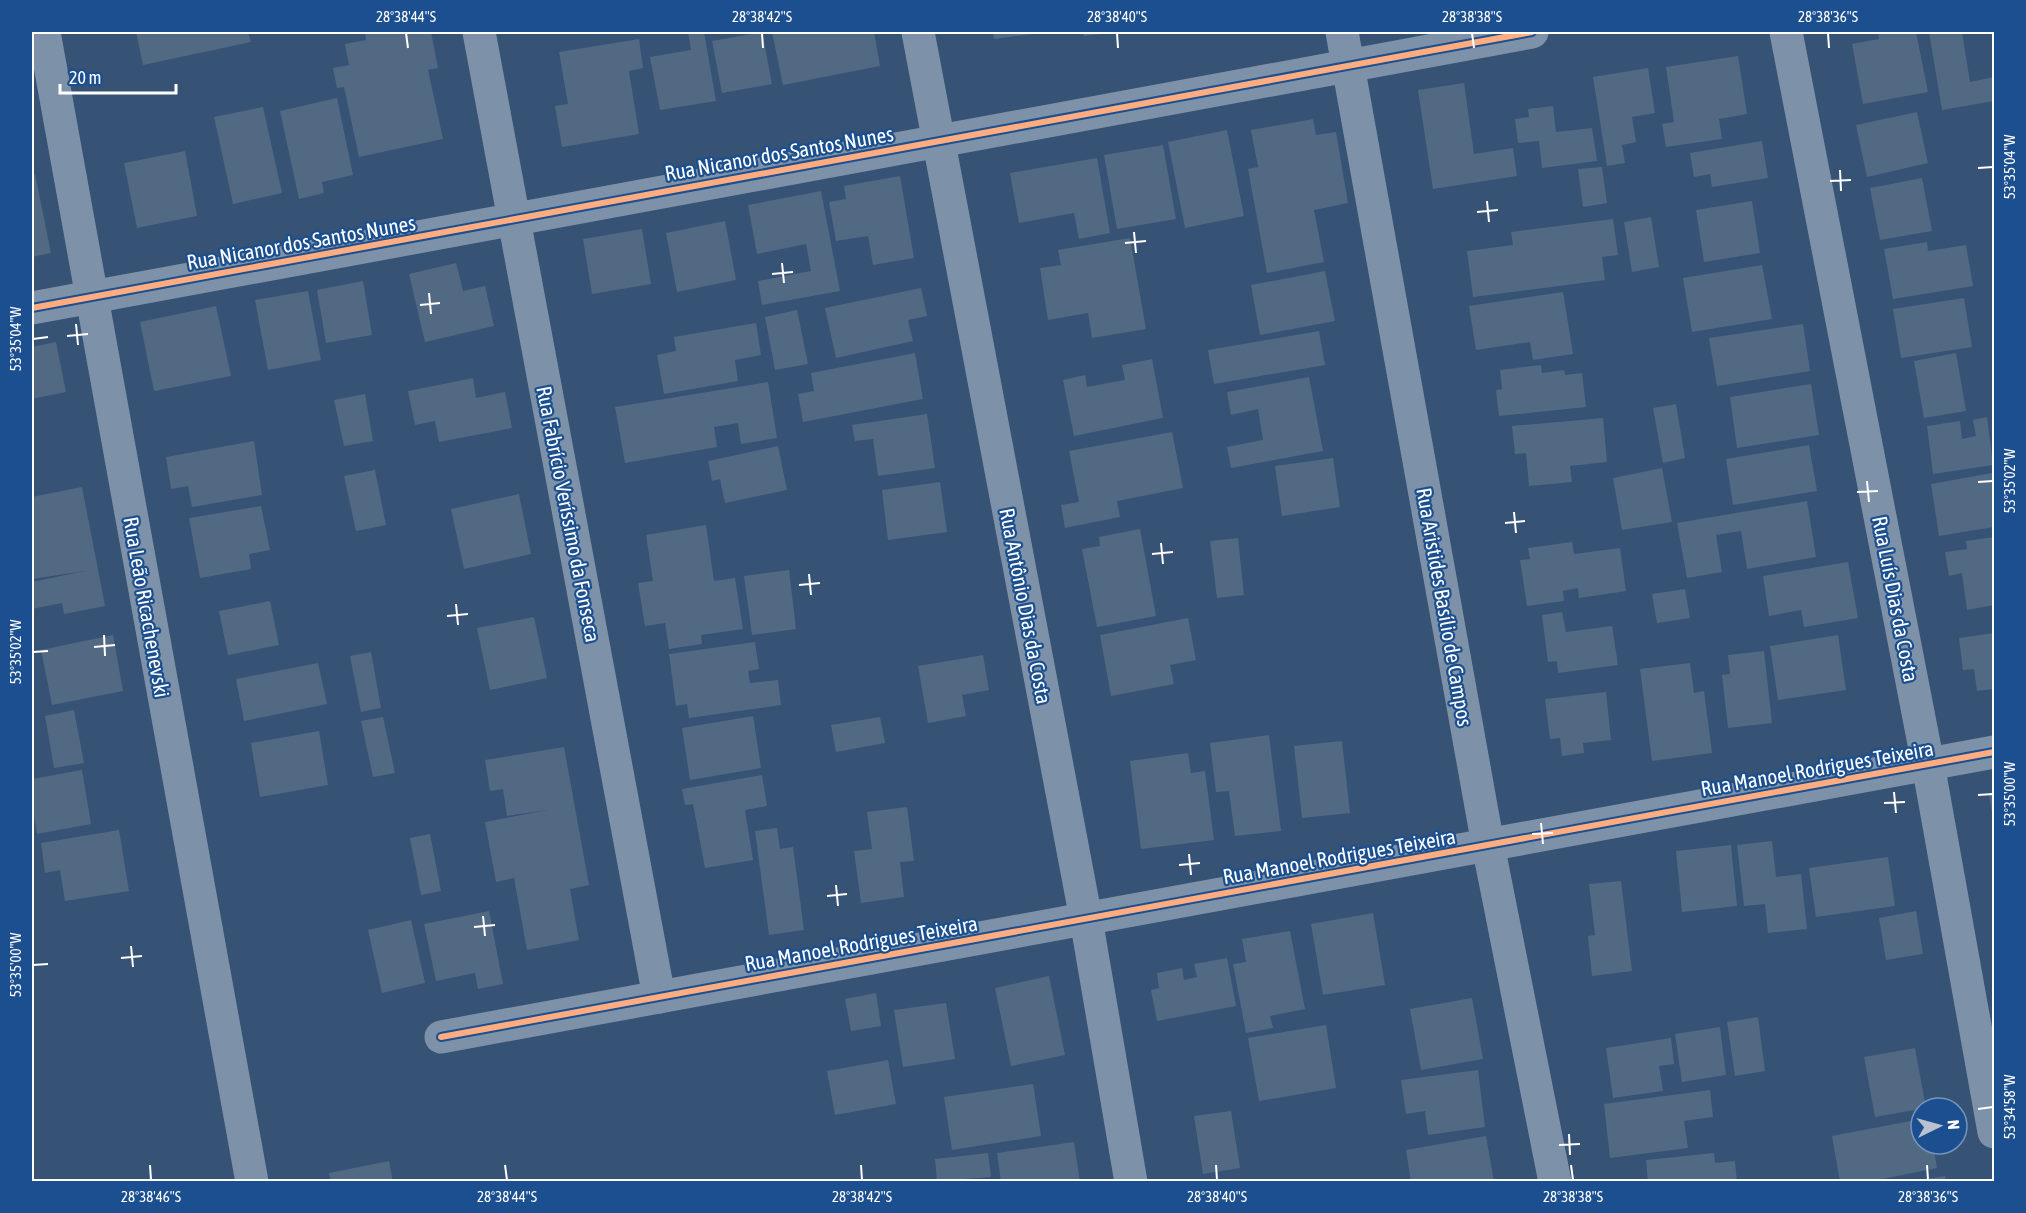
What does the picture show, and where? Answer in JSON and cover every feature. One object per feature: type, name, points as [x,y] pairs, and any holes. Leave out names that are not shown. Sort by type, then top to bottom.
[{"type":"street","name":"Rua Leão Ricachenevski","points":[[44,32],[252,1182]]},
{"type":"street","name":"Rua Fabrício Veríssimo da Fonseca","points":[[479,32],[659,997]]},
{"type":"street","name":"Rua Antônio Dias da Costa","points":[[918,32],[1086,919],[1131,1182]]},
{"type":"street","name":"Rua Aristides Basílio de Campos","points":[[1342,32],[1488,845],[1555,1182]]},
{"type":"street","name":"Rua Nicanor dos Santos Nunes","points":[[32,308],[1532,32]]},
{"type":"street","name":"Rua Luís Dias da Costa","points":[[1786,32],[1928,764],[1995,1132]]},
{"type":"street","name":"Rua Manoel Rodrigues Teixeira","points":[[441,1036],[1995,752]]},
{"type":"building","points":[[136,32],[248,32],[251,42],[143,65]]},
{"type":"building","points":[[365,32],[431,32],[438,68],[428,70],[443,139],[359,157],[344,87],[337,88],[333,68],[349,65],[345,44],[366,40]]},
{"type":"building","points":[[688,32],[704,32],[716,101],[660,110],[650,57],[691,50]]},
{"type":"building","points":[[762,32],[772,84],[722,93],[712,41]]},
{"type":"building","points":[[772,32],[874,32],[880,66],[783,85]]},
{"type":"building","points":[[993,32],[1040,32],[1040,33],[994,39]]},
{"type":"building","points":[[1083,32],[1107,32],[1108,33],[1084,36]]},
{"type":"building","points":[[1878,32],[1916,32],[1928,92],[1863,104],[1852,44],[1879,39]]},
{"type":"building","points":[[1929,32],[1962,32],[1970,82],[1994,77],[1994,101],[1942,110]]},
{"type":"building","points":[[639,39],[643,68],[629,71],[639,134],[562,147],[555,106],[568,104],[559,52]]},
{"type":"building","points":[[1738,56],[1747,114],[1719,119],[1722,139],[1666,147],[1662,124],[1674,122],[1666,67]]},
{"type":"building","points":[[1648,68],[1655,113],[1632,117],[1636,142],[1622,145],[1625,163],[1607,166],[1593,77]]},
{"type":"building","points":[[1464,83],[1474,154],[1513,148],[1517,176],[1433,189],[1418,90]]},
{"type":"building","points":[[337,98],[353,175],[322,182],[324,193],[299,199],[280,111]]},
{"type":"building","points":[[1553,106],[1556,132],[1592,128],[1597,161],[1542,168],[1539,141],[1518,143],[1515,119],[1529,117],[1528,109]]},
{"type":"building","points":[[263,107],[282,193],[233,204],[214,117]]},
{"type":"building","points":[[1917,112],[1928,163],[1867,177],[1856,125]]},
{"type":"building","points":[[1313,119],[1316,135],[1336,132],[1348,203],[1314,210],[1324,262],[1267,273],[1248,169],[1258,167],[1251,130]]},
{"type":"building","points":[[1227,130],[1244,216],[1185,228],[1168,142]]},
{"type":"building","points":[[1762,141],[1768,178],[1712,187],[1710,174],[1694,177],[1690,153]]},
{"type":"building","points":[[1163,145],[1176,219],[1117,229],[1104,155]]},
{"type":"building","points":[[185,151],[197,216],[137,228],[124,163]]},
{"type":"building","points":[[1097,158],[1110,233],[1079,239],[1074,213],[1019,223],[1010,173]]},
{"type":"building","points":[[1602,167],[1607,203],[1583,207],[1578,169]]},
{"type":"building","points":[[35,174],[51,253],[32,257],[32,175]]},
{"type":"building","points":[[900,176],[914,258],[873,265],[868,236],[836,241],[829,202],[846,199],[844,186]]},
{"type":"building","points":[[1922,178],[1932,231],[1880,240],[1870,188]]},
{"type":"building","points":[[821,191],[840,291],[762,305],[758,281],[811,271],[806,244],[757,254],[748,205]]},
{"type":"building","points":[[1752,201],[1760,253],[1704,262],[1696,210]]},
{"type":"building","points":[[1651,217],[1659,267],[1632,272],[1624,222]]},
{"type":"building","points":[[1613,219],[1618,255],[1602,257],[1605,280],[1473,297],[1467,251],[1513,245],[1511,232]]},
{"type":"building","points":[[725,221],[736,280],[677,292],[666,233]]},
{"type":"building","points":[[642,229],[651,284],[592,294],[583,239]]},
{"type":"building","points":[[1130,238],[1146,329],[1092,338],[1088,313],[1048,320],[1040,268],[1061,265],[1058,250]]},
{"type":"building","points":[[1927,242],[1928,251],[1966,245],[1973,286],[1893,299],[1884,249]]},
{"type":"building","points":[[456,263],[463,291],[485,286],[494,326],[425,342],[409,274]]},
{"type":"building","points":[[1762,265],[1772,319],[1692,332],[1683,278]]},
{"type":"building","points":[[1325,271],[1335,321],[1260,335],[1251,285]]},
{"type":"building","points":[[363,281],[372,335],[326,343],[317,290]]},
{"type":"building","points":[[921,288],[927,316],[908,320],[913,341],[836,358],[825,308]]},
{"type":"building","points":[[308,291],[321,360],[268,370],[255,300]]},
{"type":"building","points":[[1563,292],[1573,354],[1533,360],[1530,342],[1476,350],[1469,306]]},
{"type":"building","points":[[1964,298],[1972,347],[1901,358],[1893,309]]},
{"type":"building","points":[[216,306],[231,376],[154,391],[140,322]]},
{"type":"building","points":[[797,310],[808,364],[775,370],[765,317]]},
{"type":"building","points":[[756,323],[761,355],[735,360],[738,381],[664,394],[657,355],[676,351],[674,337]]},
{"type":"building","points":[[1803,324],[1810,371],[1717,386],[1709,338]]},
{"type":"building","points":[[1319,331],[1325,365],[1214,384],[1208,350]]},
{"type":"building","points":[[56,342],[66,392],[32,399],[32,347]]},
{"type":"building","points":[[915,353],[923,399],[803,422],[798,394],[814,391],[811,373]]},
{"type":"building","points":[[1956,353],[1966,411],[1924,418],[1914,361]]},
{"type":"building","points":[[1152,359],[1163,418],[1074,436],[1063,380],[1085,375],[1087,387],[1125,380],[1122,365]]},
{"type":"building","points":[[1541,365],[1542,373],[1564,370],[1565,375],[1582,373],[1586,407],[1499,416],[1496,390],[1502,389],[1500,370]]},
{"type":"building","points":[[1309,377],[1323,451],[1231,468],[1227,447],[1263,440],[1258,409],[1231,415],[1227,392]]},
{"type":"building","points":[[473,378],[476,398],[505,392],[512,428],[439,442],[435,421],[415,425],[408,391]]},
{"type":"building","points":[[768,382],[777,438],[741,444],[738,423],[714,427],[717,447],[625,463],[615,407]]},
{"type":"building","points":[[1811,384],[1819,435],[1737,448],[1730,397]]},
{"type":"building","points":[[365,394],[373,441],[344,446],[334,400]]},
{"type":"building","points":[[1676,404],[1685,458],[1663,463],[1653,408]]},
{"type":"building","points":[[927,414],[935,468],[878,476],[873,439],[855,441],[852,425]]},
{"type":"building","points":[[1987,417],[1993,465],[1933,474],[1927,426],[1960,421],[1962,439],[1976,436],[1973,420]]},
{"type":"building","points":[[1603,418],[1607,462],[1570,466],[1572,482],[1529,486],[1526,453],[1515,454],[1512,426]]},
{"type":"building","points":[[1172,432],[1183,488],[1117,501],[1120,517],[1065,528],[1061,505],[1079,502],[1069,451]]},
{"type":"building","points":[[254,441],[262,495],[192,507],[188,486],[171,489],[166,457]]},
{"type":"building","points":[[1809,445],[1817,491],[1733,505],[1726,459]]},
{"type":"building","points":[[778,446],[787,490],[725,503],[720,479],[712,481],[708,461]]},
{"type":"building","points":[[1333,458],[1340,507],[1282,516],[1275,466]]},
{"type":"building","points":[[1662,468],[1672,522],[1622,530],[1613,478]]},
{"type":"building","points":[[375,470],[386,525],[356,531],[344,476]]},
{"type":"building","points":[[1992,473],[1994,527],[1939,536],[1931,484]]},
{"type":"building","points":[[940,482],[947,532],[888,540],[882,490]]},
{"type":"building","points":[[82,487],[105,606],[64,614],[62,603],[32,609],[32,582],[85,571],[32,579],[32,497]]},
{"type":"building","points":[[519,494],[531,554],[464,569],[451,509]]},
{"type":"building","points":[[1807,501],[1816,557],[1747,569],[1741,531],[1716,535],[1722,572],[1687,578],[1677,523]]},
{"type":"building","points":[[261,506],[270,550],[249,554],[251,569],[200,578],[189,518]]},
{"type":"building","points":[[706,525],[714,581],[735,578],[743,629],[701,635],[702,644],[669,649],[665,623],[645,626],[638,583],[653,581],[646,535]]},
{"type":"building","points":[[1140,529],[1156,616],[1097,627],[1082,549],[1100,546],[1099,537]]},
{"type":"building","points":[[1994,537],[1994,605],[1967,610],[1962,573],[1949,576],[1945,552],[1967,549],[1966,541]]},
{"type":"building","points":[[1238,538],[1244,595],[1217,598],[1210,541]]},
{"type":"building","points":[[1572,542],[1574,554],[1620,548],[1626,591],[1579,598],[1578,588],[1563,591],[1564,601],[1527,606],[1520,560],[1530,559],[1528,548]]},
{"type":"building","points":[[1848,562],[1858,618],[1804,627],[1801,610],[1769,616],[1763,576]]},
{"type":"building","points":[[789,570],[796,629],[752,635],[744,576]]},
{"type":"building","points":[[1685,589],[1690,618],[1657,623],[1652,594]]},
{"type":"building","points":[[270,601],[279,645],[228,655],[219,611]]},
{"type":"building","points":[[1562,612],[1566,632],[1612,626],[1618,665],[1558,673],[1557,661],[1548,662],[1542,615]]},
{"type":"building","points":[[534,617],[547,678],[490,690],[477,628]]},
{"type":"building","points":[[1188,618],[1196,660],[1170,665],[1174,684],[1111,696],[1100,635]]},
{"type":"building","points":[[1994,633],[1994,689],[1977,691],[1974,669],[1963,670],[1959,638]]},
{"type":"building","points":[[113,635],[123,691],[52,705],[41,650]]},
{"type":"building","points":[[1838,635],[1846,690],[1778,700],[1770,646]]},
{"type":"building","points":[[755,642],[759,669],[748,671],[750,683],[778,680],[781,705],[689,718],[687,704],[676,706],[669,654]]},
{"type":"building","points":[[1764,651],[1772,723],[1728,728],[1722,675],[1730,674],[1728,655]]},
{"type":"building","points":[[371,652],[381,708],[361,712],[350,656]]},
{"type":"building","points":[[983,655],[989,690],[962,695],[966,716],[928,723],[918,666]]},
{"type":"building","points":[[318,663],[327,704],[244,721],[236,679]]},
{"type":"building","points":[[1690,663],[1694,693],[1704,691],[1712,753],[1652,761],[1640,669]]},
{"type":"building","points":[[1606,692],[1611,740],[1583,743],[1584,753],[1562,756],[1560,738],[1550,739],[1545,699]]},
{"type":"building","points":[[74,710],[84,763],[54,768],[45,716]]},
{"type":"building","points":[[753,716],[761,768],[690,780],[682,728]]},
{"type":"building","points":[[383,717],[395,773],[373,777],[361,721]]},
{"type":"building","points":[[880,717],[885,743],[836,752],[831,725]]},
{"type":"building","points":[[319,731],[328,785],[260,797],[251,743]]},
{"type":"building","points":[[1269,735],[1281,831],[1235,836],[1229,791],[1216,792],[1210,743]]},
{"type":"building","points":[[1342,741],[1350,813],[1302,818],[1294,746]]},
{"type":"building","points":[[564,747],[589,885],[570,889],[579,940],[527,950],[514,878],[496,882],[485,822],[547,810],[507,816],[503,789],[490,791],[485,760]]},
{"type":"building","points":[[1188,753],[1191,773],[1205,771],[1214,840],[1141,849],[1130,761]]},
{"type":"building","points":[[82,770],[91,824],[37,834],[32,805],[32,779]]},
{"type":"building","points":[[762,775],[767,806],[745,810],[753,860],[705,868],[693,804],[685,805],[682,789]]},
{"type":"building","points":[[1994,793],[1994,819],[1993,819],[1989,794]]},
{"type":"building","points":[[907,807],[914,861],[900,862],[904,897],[861,903],[854,851],[872,849],[867,812]]},
{"type":"building","points":[[777,828],[780,849],[793,847],[804,930],[769,935],[755,831]]},
{"type":"building","points":[[119,830],[129,891],[65,901],[60,870],[45,873],[41,843]]},
{"type":"building","points":[[430,834],[441,891],[421,895],[410,838]]},
{"type":"building","points":[[1772,841],[1776,877],[1801,874],[1807,929],[1768,933],[1765,904],[1744,906],[1737,845]]},
{"type":"building","points":[[1731,845],[1737,906],[1682,912],[1676,851]]},
{"type":"building","points":[[1888,857],[1895,906],[1816,917],[1809,868]]},
{"type":"building","points":[[1621,881],[1632,971],[1592,976],[1588,936],[1595,935],[1589,884]]},
{"type":"building","points":[[489,911],[503,984],[478,989],[475,973],[436,981],[424,924]]},
{"type":"building","points":[[1916,911],[1923,954],[1886,960],[1879,918]]},
{"type":"building","points":[[1373,913],[1385,985],[1323,995],[1311,924]]},
{"type":"building","points":[[411,920],[425,983],[382,993],[368,930]]},
{"type":"building","points":[[1290,931],[1305,1009],[1270,1016],[1273,1028],[1246,1033],[1233,964],[1246,962],[1242,939]]},
{"type":"building","points":[[1227,958],[1236,1006],[1157,1021],[1151,990],[1159,988],[1157,973],[1182,968],[1184,980],[1197,977],[1194,964]]},
{"type":"building","points":[[1049,976],[1065,1055],[1011,1066],[995,988]]},
{"type":"building","points":[[876,993],[881,1026],[851,1031],[845,999]]},
{"type":"building","points":[[1472,998],[1483,1059],[1421,1070],[1410,1009]]},
{"type":"building","points":[[946,1003],[955,1059],[903,1067],[894,1010]]},
{"type":"building","points":[[1758,1017],[1765,1071],[1735,1076],[1727,1022]]},
{"type":"building","points":[[1326,1025],[1336,1088],[1259,1101],[1248,1038]]},
{"type":"building","points":[[1720,1027],[1726,1075],[1682,1082],[1675,1034]]},
{"type":"building","points":[[1671,1038],[1674,1064],[1659,1066],[1663,1091],[1613,1098],[1606,1048]]},
{"type":"building","points":[[1915,1048],[1924,1096],[1909,1096],[1909,1111],[1875,1117],[1864,1057]]},
{"type":"building","points":[[888,1060],[896,1104],[835,1115],[827,1071]]},
{"type":"building","points":[[1478,1070],[1485,1127],[1428,1135],[1425,1111],[1406,1114],[1401,1080]]},
{"type":"building","points":[[1033,1084],[1041,1136],[952,1150],[944,1097]]},
{"type":"building","points":[[1710,1090],[1713,1117],[1684,1121],[1688,1148],[1610,1158],[1604,1104]]},
{"type":"building","points":[[1231,1111],[1240,1168],[1203,1174],[1194,1116]]},
{"type":"building","points":[[1909,1121],[1909,1156],[1935,1156],[1937,1168],[1868,1182],[1840,1182],[1832,1136]]},
{"type":"building","points":[[1486,1136],[1494,1182],[1411,1182],[1406,1150]]},
{"type":"building","points":[[1074,1142],[1080,1182],[1001,1182],[997,1153]]},
{"type":"building","points":[[988,1153],[991,1177],[964,1179],[964,1182],[937,1182],[935,1159]]},
{"type":"building","points":[[1714,1153],[1715,1163],[1735,1161],[1737,1182],[1648,1182],[1646,1160]]},
{"type":"building","points":[[389,1161],[393,1182],[331,1182],[329,1173]]},
{"type":"building","points":[[1945,1176],[1946,1182],[1921,1182],[1921,1180]]},
{"type":"cycle path","points":[[32,308],[1532,32]]},
{"type":"cycle path","points":[[441,1037],[1994,752]]}]
